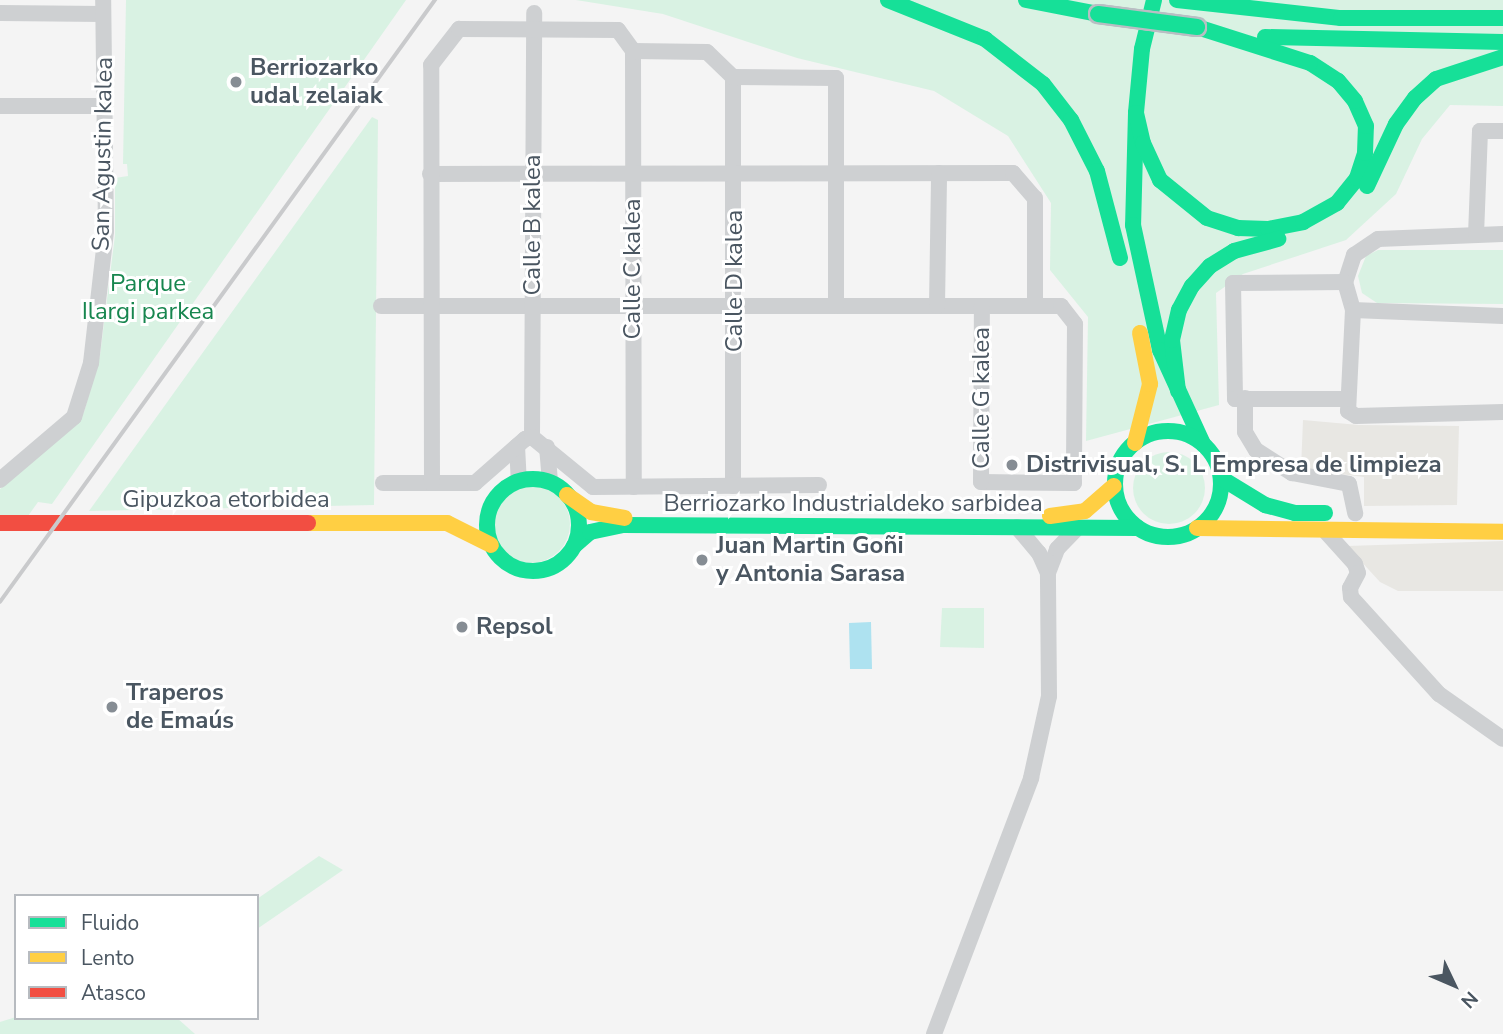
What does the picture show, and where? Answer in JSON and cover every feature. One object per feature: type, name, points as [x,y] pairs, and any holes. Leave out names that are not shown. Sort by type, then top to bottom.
[{"type":"main road","points":[[888,0],[985,39],[1042,84],[1070,120],[1097,171],[1125,275]]},
{"type":"main road","points":[[1026,0],[1098,14],[1289,40],[1503,41]]},
{"type":"main road","points":[[1135,443],[1150,384],[1132,303],[1124,222],[1123,126],[1144,0]]},
{"type":"main road","points":[[1154,0],[1142,49],[1136,113],[1133,225],[1160,350],[1221,478],[1265,505],[1295,513],[1503,514]]},
{"type":"main road","points":[[1177,0],[1341,18],[1503,18]]},
{"type":"main road","points":[[1267,0],[1306,4],[1362,0]]},
{"type":"main road","points":[[1136,113],[1143,143],[1160,180],[1207,218],[1238,228],[1268,229],[1303,222],[1337,203],[1357,178],[1365,153],[1366,127],[1355,101],[1338,81],[1310,63],[1197,27]]},
{"type":"main road","points":[[1178,391],[1172,340],[1179,310],[1210,266],[1234,251],[1327,223],[1374,178],[1396,124],[1415,98],[1436,79],[1503,57]]},
{"type":"main road","points":[[1203,444],[1169,431],[1135,443],[1123,456],[1114,486],[1119,505],[1138,528],[1168,537],[1197,528],[1326,532],[1503,532]]},
{"type":"main road","points":[[1197,528],[1216,506],[1221,478]]},
{"type":"main road","points":[[519,480],[550,482],[567,495],[578,519],[574,546],[553,567],[538,571],[510,566],[491,545],[487,518],[491,505],[500,493],[519,480]]},
{"type":"main road","name":"Berriozarko Industrialdeko sarbidea","points":[[567,495],[591,512],[615,518],[1067,516],[1084,511],[1114,486]]},
{"type":"main road","name":"Gipuzkoa etorbidea","points":[[2,527],[447,523],[491,505]]},
{"type":"main road","name":"Gipuzkoa etorbidea","points":[[447,523],[491,545]]},
{"type":"main road","name":"Berriozarko Industrialdeko sarbidea","points":[[574,546],[590,532],[623,525],[1138,528]]},
{"type":"street","points":[[0,13],[103,7]]},
{"type":"street","name":"San Agustin kalea","points":[[0,480],[74,417],[91,363],[106,230],[103,7]]},
{"type":"street","points":[[432,483],[431,65],[459,29],[534,21],[618,30],[633,51],[707,52],[733,77],[836,78],[836,306]]},
{"type":"street","name":"Calle B kalea","points":[[533,438],[534,21]]},
{"type":"street","name":"Calle C kalea","points":[[633,51],[634,487]]},
{"type":"street","name":"Calle D kalea","points":[[733,77],[733,486]]},
{"type":"street","points":[[0,106],[105,106]]},
{"type":"street","points":[[1476,235],[1480,131],[1503,131]]},
{"type":"street","points":[[937,306],[939,173]]},
{"type":"street","points":[[381,306],[1035,305],[1035,198],[1013,173],[430,174]]},
{"type":"street","points":[[1503,234],[1378,239],[1354,256],[1345,282],[1353,310],[1346,399],[1348,411],[1356,416],[1503,412]]},
{"type":"street","points":[[1345,282],[1233,283],[1235,399],[1346,399]]},
{"type":"street","name":"Calle G kalea","points":[[982,306],[981,482],[1074,483],[1075,324],[1061,306],[1035,305]]},
{"type":"street","points":[[1353,310],[1503,316]]},
{"type":"street","points":[[1245,398],[1245,432],[1256,450],[1292,473],[1349,484],[1355,513]]},
{"type":"street","points":[[383,483],[475,483],[517,446],[533,438],[593,487],[819,485]]},
{"type":"street","points":[[517,446],[519,480]]},
{"type":"street","points":[[547,447],[550,482]]},
{"type":"street","points":[[1017,527],[1035,546],[1048,573]]},
{"type":"street","points":[[934,1034],[1031,778],[1049,696],[1048,573],[1057,549],[1077,528]]},
{"type":"street","points":[[1326,532],[1355,564],[1358,573],[1349,593],[1439,694],[1503,738]]},
{"type":"shaded area","points":[[1303,420],[1359,425],[1459,426],[1457,505],[1364,506],[1364,477],[1301,469]]},
{"type":"shaded area","points":[[1503,541],[1503,591],[1398,591],[1380,582],[1347,546]]},
{"type":"green space","name":"Berriozarko udal zelaiak","points":[[126,0],[406,0],[52,504],[38,502],[28,516],[0,517],[0,489],[75,425],[84,412],[100,355],[115,235],[115,178],[128,176],[127,164],[123,164]]},
{"type":"green space","points":[[576,0],[1503,0],[1503,106],[1450,105],[1422,139],[1396,194],[1346,240],[1243,274],[1216,293],[1219,405],[1086,441],[1088,317],[1050,270],[1051,203],[1008,136],[934,91],[797,58],[663,14]]},
{"type":"green space","points":[[372,117],[378,120],[374,505],[89,511]]},
{"type":"green space","points":[[1378,250],[1503,250],[1503,304],[1377,303],[1362,293],[1358,276],[1366,256]]},
{"type":"green space","points":[[1169,452],[1189,458],[1199,468],[1205,488],[1199,508],[1189,518],[1169,524],[1149,518],[1139,508],[1133,488],[1139,468],[1149,458]]},
{"type":"green space","points":[[523,485],[539,485],[553,491],[564,502],[570,516],[570,532],[564,546],[553,557],[539,563],[523,563],[509,557],[498,546],[492,532],[492,516],[498,502],[509,491]]},
{"type":"green space","points":[[942,608],[984,608],[984,648],[940,647]]},
{"type":"green space","points":[[319,856],[343,870],[259,928],[259,898]]},
{"type":"green space","points":[[14,1018],[14,1020],[179,1020],[195,1034],[0,1034],[0,1022]]},
{"type":"water","points":[[871,622],[872,669],[850,669],[849,623]]},
{"type":"railway","points":[[0,602],[435,0]]},
{"type":"traffic: fast","points":[[888,0],[985,39],[1043,84],[1071,120],[1097,171],[1120,258]]},
{"type":"traffic: fast","points":[[1026,0],[1098,14]]},
{"type":"traffic: fast","points":[[1154,0],[1142,49],[1136,113],[1133,225],[1160,350],[1203,444]]},
{"type":"traffic: fast","points":[[1177,0],[1341,18],[1503,18]]},
{"type":"traffic: fast","points":[[1098,14],[1197,27]]},
{"type":"traffic: fast","points":[[1136,113],[1143,143],[1160,180],[1207,218],[1238,228],[1268,229],[1303,222],[1337,203],[1357,178],[1365,153],[1366,126],[1355,101],[1338,81],[1310,63],[1197,27]]},
{"type":"traffic: fast","points":[[1265,37],[1503,42]]},
{"type":"traffic: fast","points":[[1367,186],[1396,124],[1415,98],[1436,79],[1503,57]]},
{"type":"traffic: fast","points":[[1178,391],[1172,340],[1179,310],[1192,286],[1210,266],[1234,251],[1278,239]]},
{"type":"traffic: fast","points":[[1168,431],[1188,435],[1205,447],[1217,464],[1221,484],[1217,504],[1205,521],[1188,533],[1168,537],[1148,533],[1131,521],[1119,504],[1115,484],[1119,464],[1131,447],[1148,435],[1168,431]]},
{"type":"traffic: fast","points":[[1221,478],[1265,505],[1295,513],[1325,513]]},
{"type":"traffic: fast","points":[[533,479],[551,483],[565,493],[575,507],[579,525],[575,543],[565,557],[551,567],[533,571],[515,567],[501,557],[491,543],[487,525],[491,507],[501,493],[515,483],[533,479]]},
{"type":"traffic: fast","points":[[574,546],[590,532],[623,525],[1138,528]]},
{"type":"traffic: slow","points":[[1135,443],[1150,384],[1140,333]]},
{"type":"traffic: slow","points":[[1050,516],[1085,511],[1114,486]]},
{"type":"traffic: slow","points":[[567,495],[591,512],[624,518]]},
{"type":"traffic: slow","points":[[308,523],[447,523],[491,545]]},
{"type":"traffic: slow","points":[[1197,528],[1503,532]]},
{"type":"traffic: jam","points":[[0,523],[308,523]]},
{"type":"place","name":"Berriozarko udal zelaiak","points":[[236,82]]},
{"type":"place","name":"Distrivisual, S. L Empresa de limpieza","points":[[1012,465]]},
{"type":"place","name":"Juan Martin Goñi y Antonia Sarasa","points":[[702,560]]},
{"type":"place","name":"Repsol","points":[[462,627]]},
{"type":"place","name":"Traperos de Emaús","points":[[112,707]]},
{"type":"park label","name":"Parque Ilargi parkea","points":[[148,298]]}]
